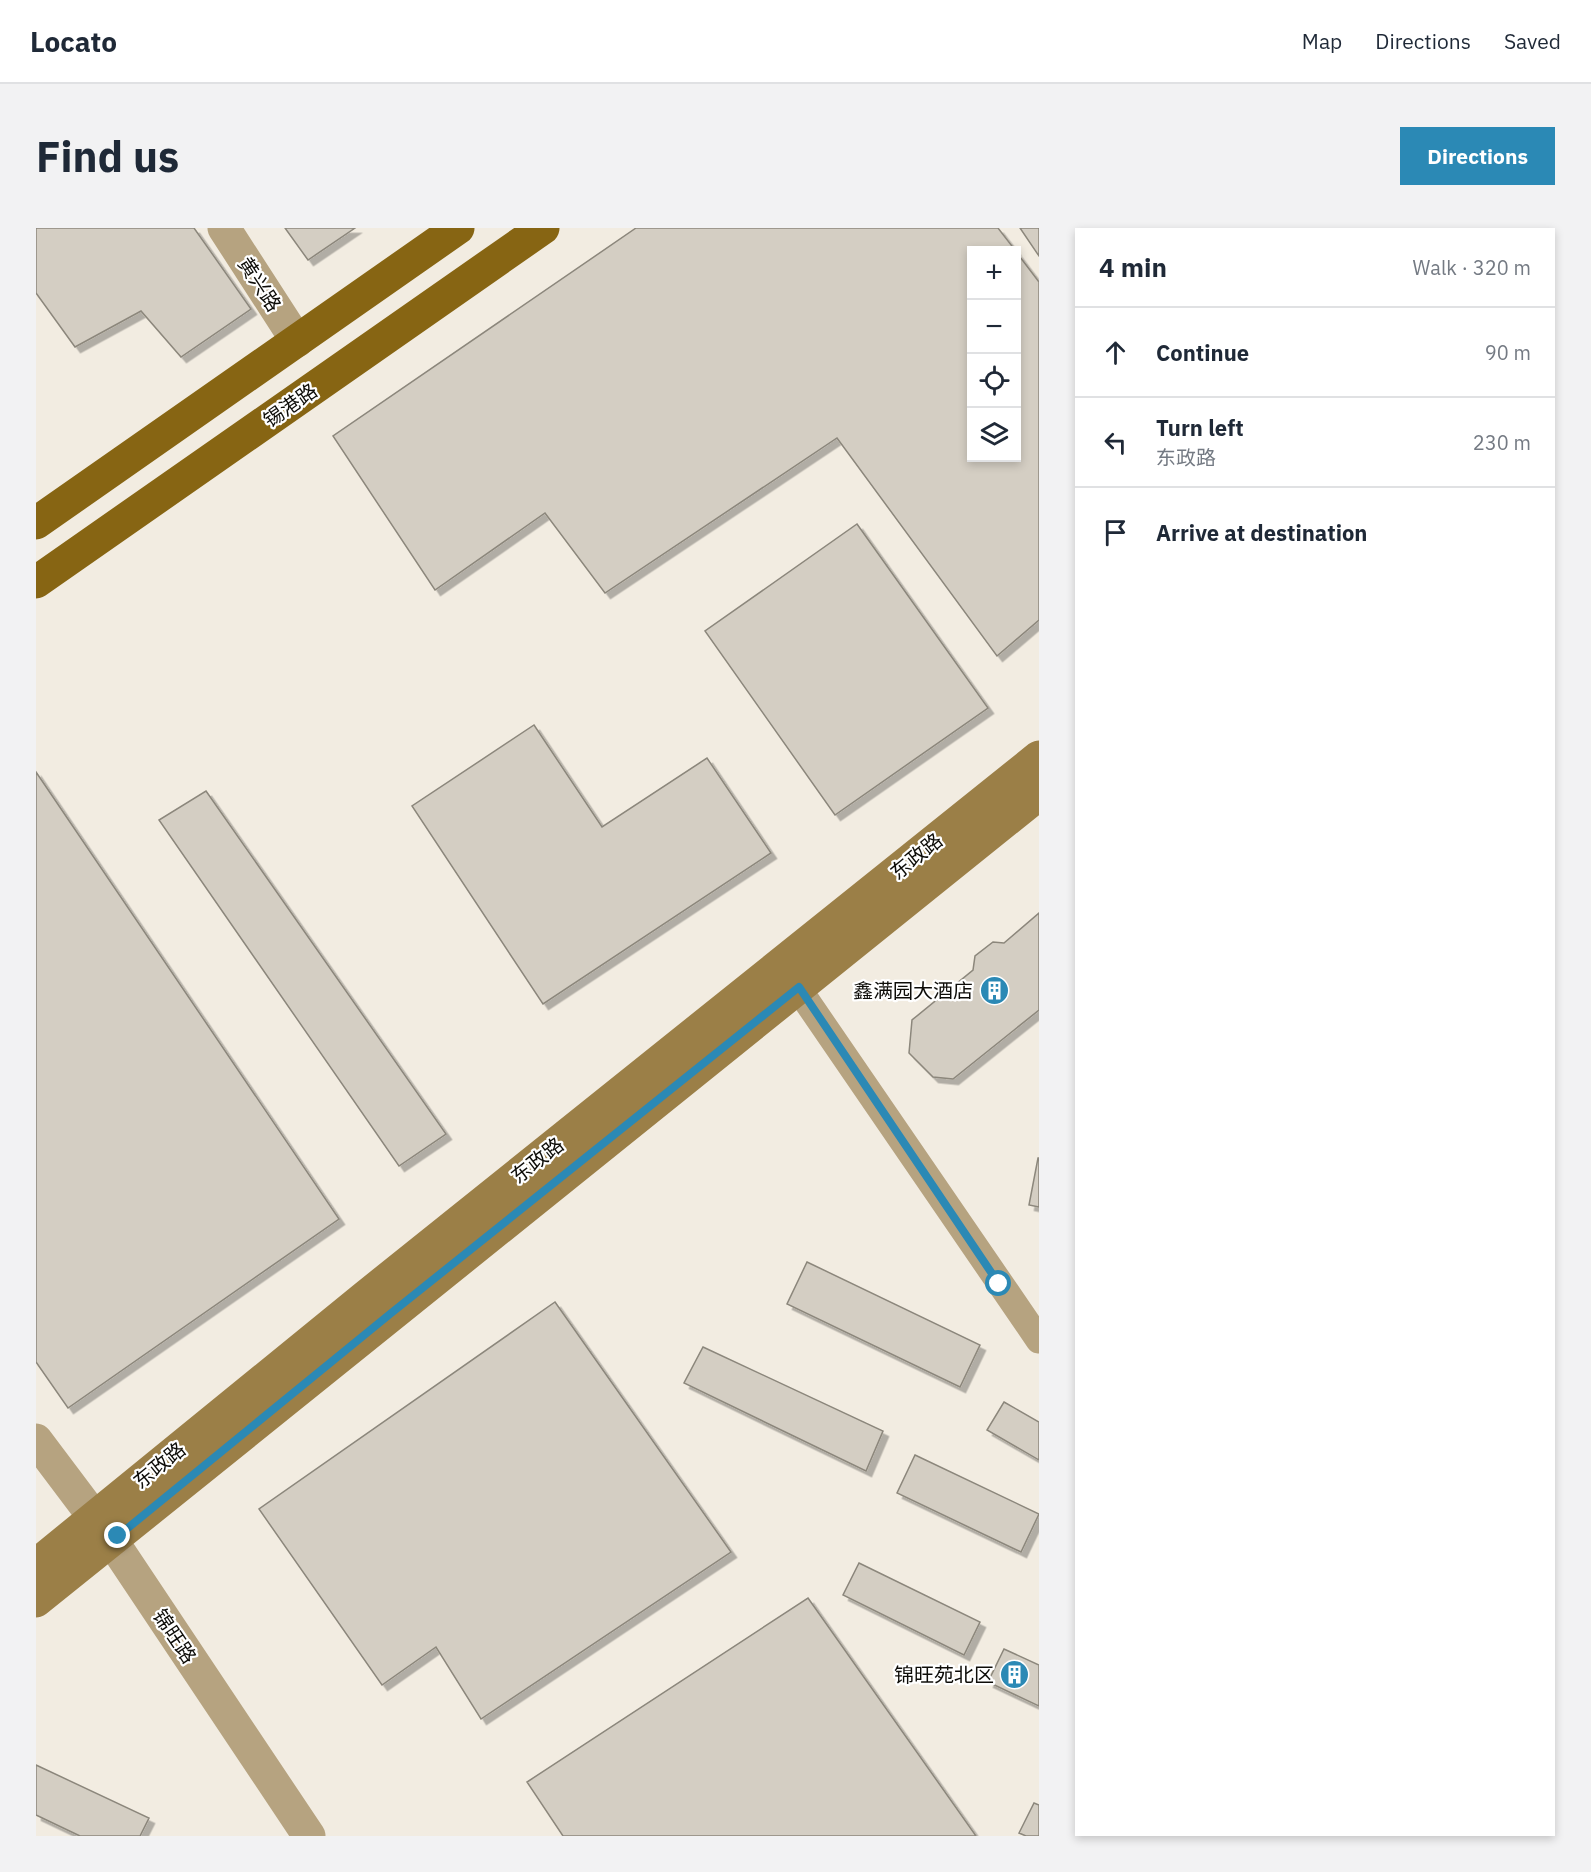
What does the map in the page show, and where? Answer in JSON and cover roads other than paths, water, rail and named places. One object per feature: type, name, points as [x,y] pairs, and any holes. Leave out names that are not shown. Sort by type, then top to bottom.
[{"type":"main road","points":[[36,523],[458,228]]},
{"type":"main road","name":"锡港路","points":[[36,582],[543,228]]},
{"type":"main road","name":"东政路","points":[[36,1565],[103,1529],[399,1306],[790,976],[1039,757]]},
{"type":"main road","name":"东政路","points":[[790,976],[1039,794]]},
{"type":"main road","name":"东政路","points":[[36,1601],[103,1529]]},
{"type":"street","name":"黄兴路","points":[[224,228],[297,341]]},
{"type":"street","points":[[790,976],[1039,1340]]},
{"type":"street","name":"锦旺路","points":[[36,1440],[103,1529],[309,1836]]},
{"type":"place","name":"鑫满园大酒店","points":[[994,990]]},
{"type":"place","name":"锦旺苑北区","points":[[1015,1674]]}]
